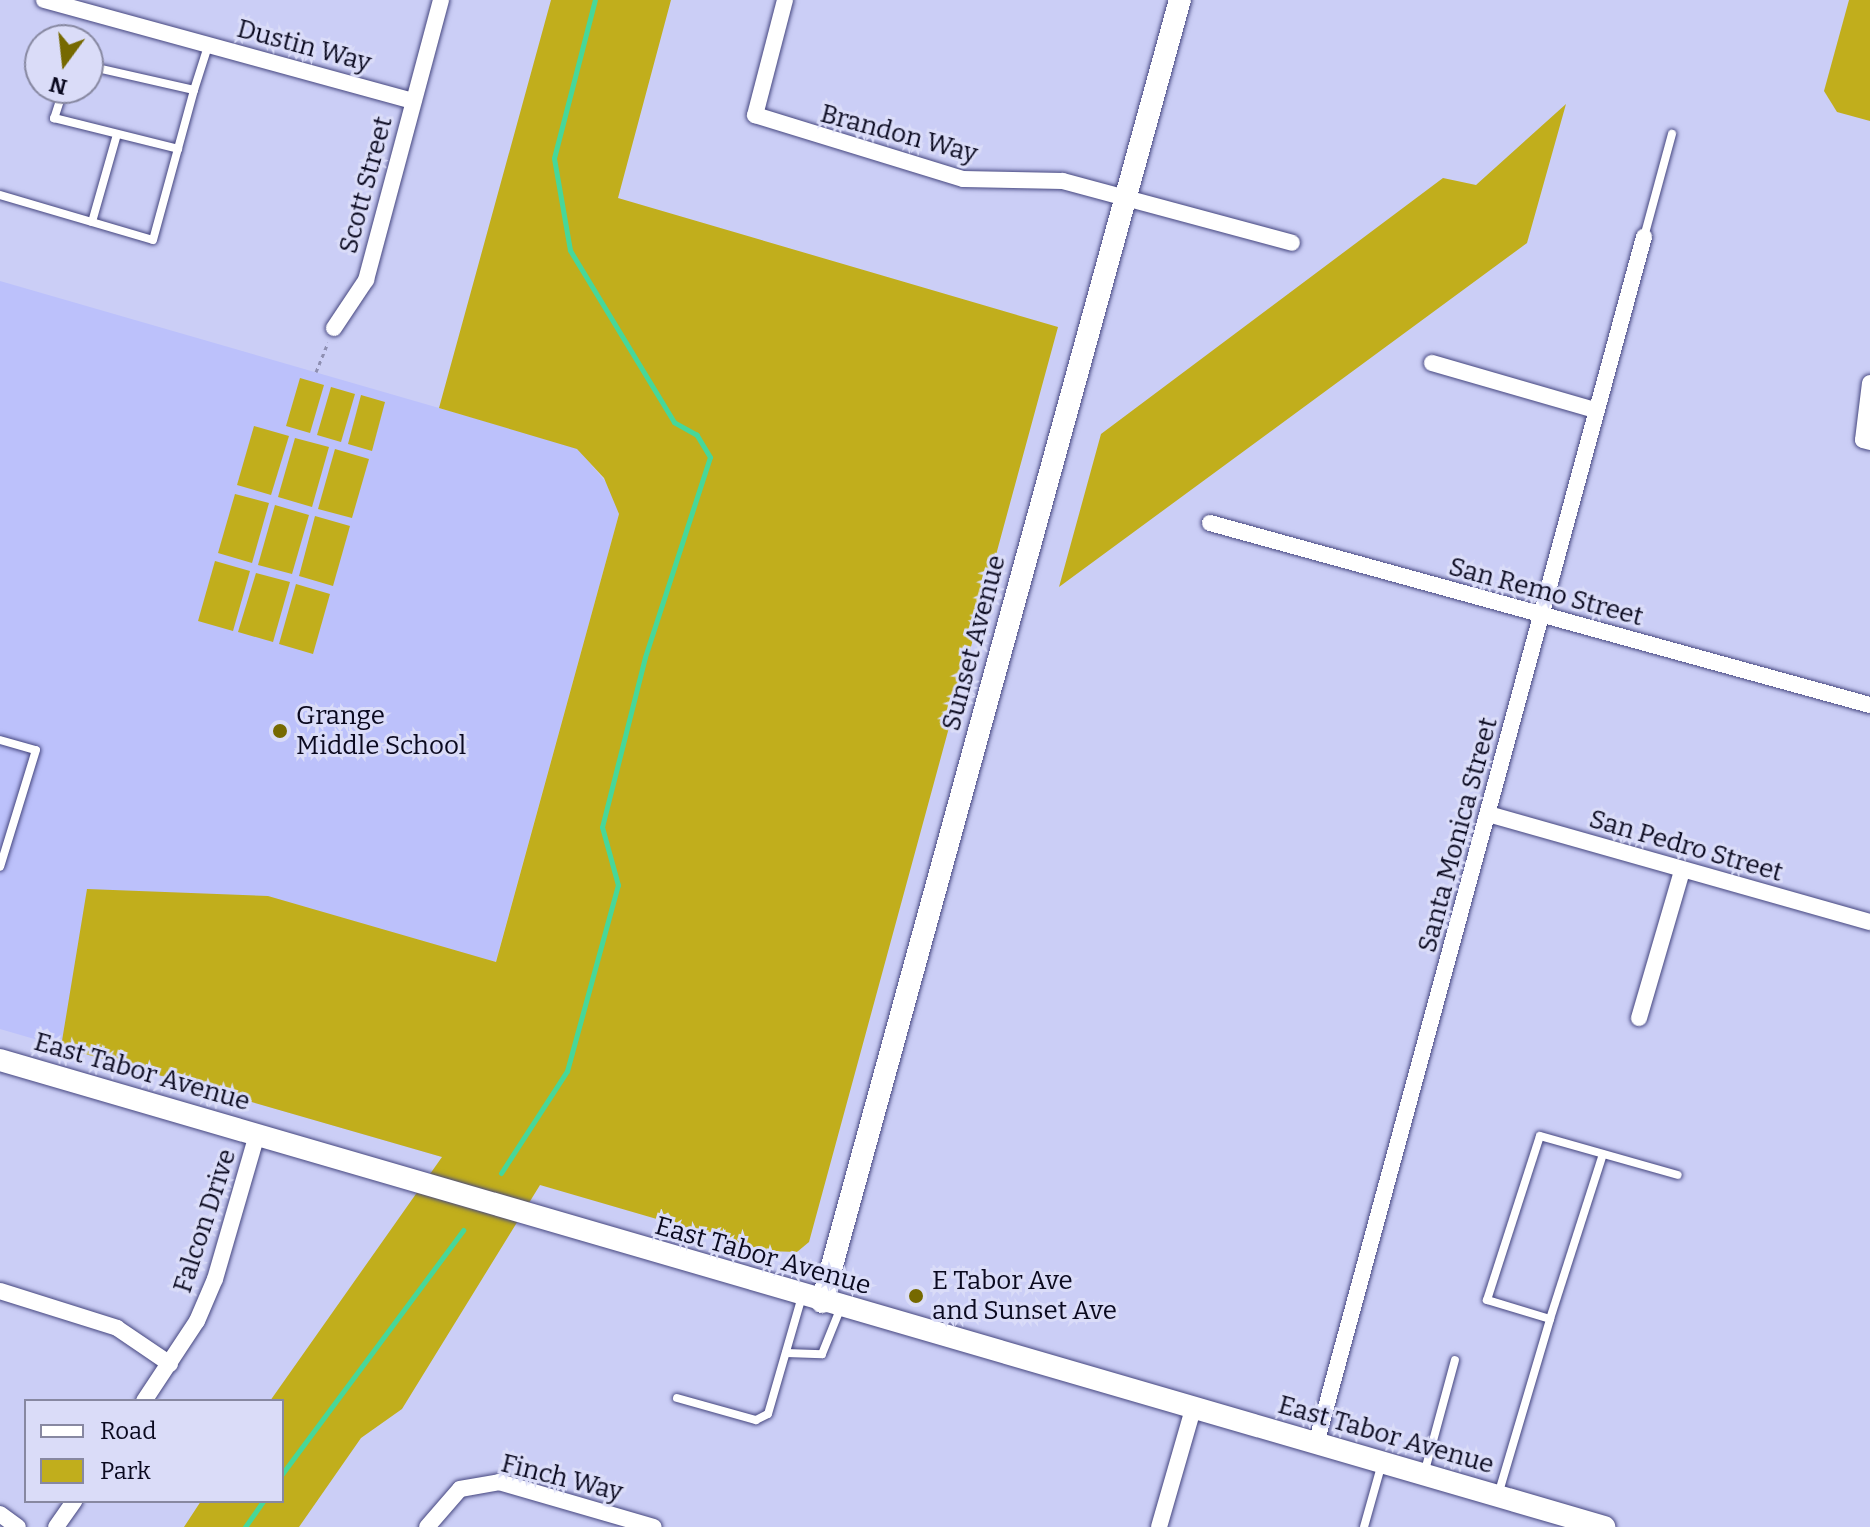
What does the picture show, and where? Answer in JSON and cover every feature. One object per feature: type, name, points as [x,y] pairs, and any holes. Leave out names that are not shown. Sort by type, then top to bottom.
[{"type":"main road","name":"Sunset Avenue","points":[[822,1301],[1180,0]]},
{"type":"main road","name":"East Tabor Avenue","points":[[0,1060],[1604,1527]]},
{"type":"street","name":"Dustin Way","points":[[44,0],[413,101]]},
{"type":"street","name":"Scott Street","points":[[334,328],[366,280],[441,0]]},
{"type":"street","name":"Brandon Way","points":[[785,0],[755,115],[963,179],[1063,181],[1292,243]]},
{"type":"street","name":"Santa Monica Street","points":[[1316,1444],[1544,617],[1595,410],[1644,237]]},
{"type":"street","points":[[1432,363],[1595,410]]},
{"type":"street","points":[[1866,441],[1870,383]]},
{"type":"street","name":"San Remo Street","points":[[1210,523],[1870,705]]},
{"type":"street","name":"San Pedro Street","points":[[1488,814],[1870,922]]},
{"type":"street","points":[[1639,1018],[1682,871]]},
{"type":"street","name":"Falcon Drive","points":[[145,1399],[170,1364],[215,1279],[257,1134]]},
{"type":"street","points":[[0,1291],[117,1328],[170,1364]]},
{"type":"street","points":[[1159,1527],[1193,1409]]},
{"type":"street","name":"Finch Way","points":[[427,1527],[460,1489],[499,1482],[654,1527]]},
{"type":"street","points":[[56,1527],[73,1503]]},
{"type":"street","points":[[0,1514],[18,1527]]},
{"type":"lane","points":[[0,195],[153,240],[208,46]]},
{"type":"lane","points":[[104,70],[194,90]]},
{"type":"lane","points":[[59,104],[54,118],[178,149]]},
{"type":"lane","points":[[92,222],[117,134]]},
{"type":"lane","points":[[1644,237],[1672,134]]},
{"type":"lane","points":[[0,740],[36,750],[0,867]]},
{"type":"lane","points":[[1550,1319],[1487,1300],[1540,1136],[1678,1175]]},
{"type":"lane","points":[[1498,1496],[1603,1154]]},
{"type":"lane","points":[[786,1353],[822,1354],[822,1301]]},
{"type":"lane","points":[[677,1398],[756,1420],[768,1414],[786,1353],[822,1301]]},
{"type":"lane","points":[[1423,1475],[1455,1360]]},
{"type":"lane","points":[[1364,1527],[1382,1463]]},
{"type":"path","points":[[316,372],[334,328]]},
{"type":"shaded area","name":"Grange Middle School","points":[[0,281],[577,448],[610,487],[619,514],[442,1157],[0,1029]]},
{"type":"green space","points":[[551,0],[671,0],[618,198],[1058,327],[809,1242],[797,1252],[767,1251],[540,1185],[402,1409],[361,1438],[299,1527],[184,1527],[200,1503],[284,1503],[284,1399],[271,1399],[442,1157],[61,1047],[87,889],[268,896],[496,962],[619,514],[604,478],[577,449],[439,408]]},
{"type":"green space","points":[[1849,0],[1870,0],[1870,121],[1837,112],[1824,91]]},
{"type":"green space","points":[[1566,104],[1527,243],[1059,587],[1101,434],[1443,178],[1476,185]]},
{"type":"green space","points":[[300,378],[324,385],[310,433],[286,426]]},
{"type":"green space","points":[[331,387],[355,394],[341,442],[317,435]]},
{"type":"green space","points":[[361,395],[385,402],[372,451],[348,444]]},
{"type":"green space","points":[[254,426],[289,436],[271,495],[237,485]]},
{"type":"green space","points":[[295,438],[329,447],[312,507],[278,497]]},
{"type":"green space","points":[[335,449],[369,459],[352,518],[318,509]]},
{"type":"green space","points":[[235,494],[269,503],[252,563],[218,553]]},
{"type":"green space","points":[[275,505],[309,515],[292,574],[258,565]]},
{"type":"green space","points":[[315,516],[350,526],[333,586],[299,576]]},
{"type":"green space","points":[[215,561],[250,571],[233,631],[198,621]]},
{"type":"green space","points":[[256,573],[290,582],[273,642],[238,632]]},
{"type":"green space","points":[[296,584],[330,594],[313,654],[279,644]]},
{"type":"waterway","points":[[501,1173],[567,1071],[618,885],[602,827],[645,657],[710,457],[697,435],[674,422],[570,250],[554,158],[595,0]]},
{"type":"waterway","points":[[284,1471],[463,1230]]},
{"type":"waterway","points":[[245,1527],[262,1503]]},
{"type":"place","name":"Grange Middle School","points":[[280,731]]},
{"type":"place","name":"E Tabor Ave and Sunset Ave","points":[[916,1296]]}]
